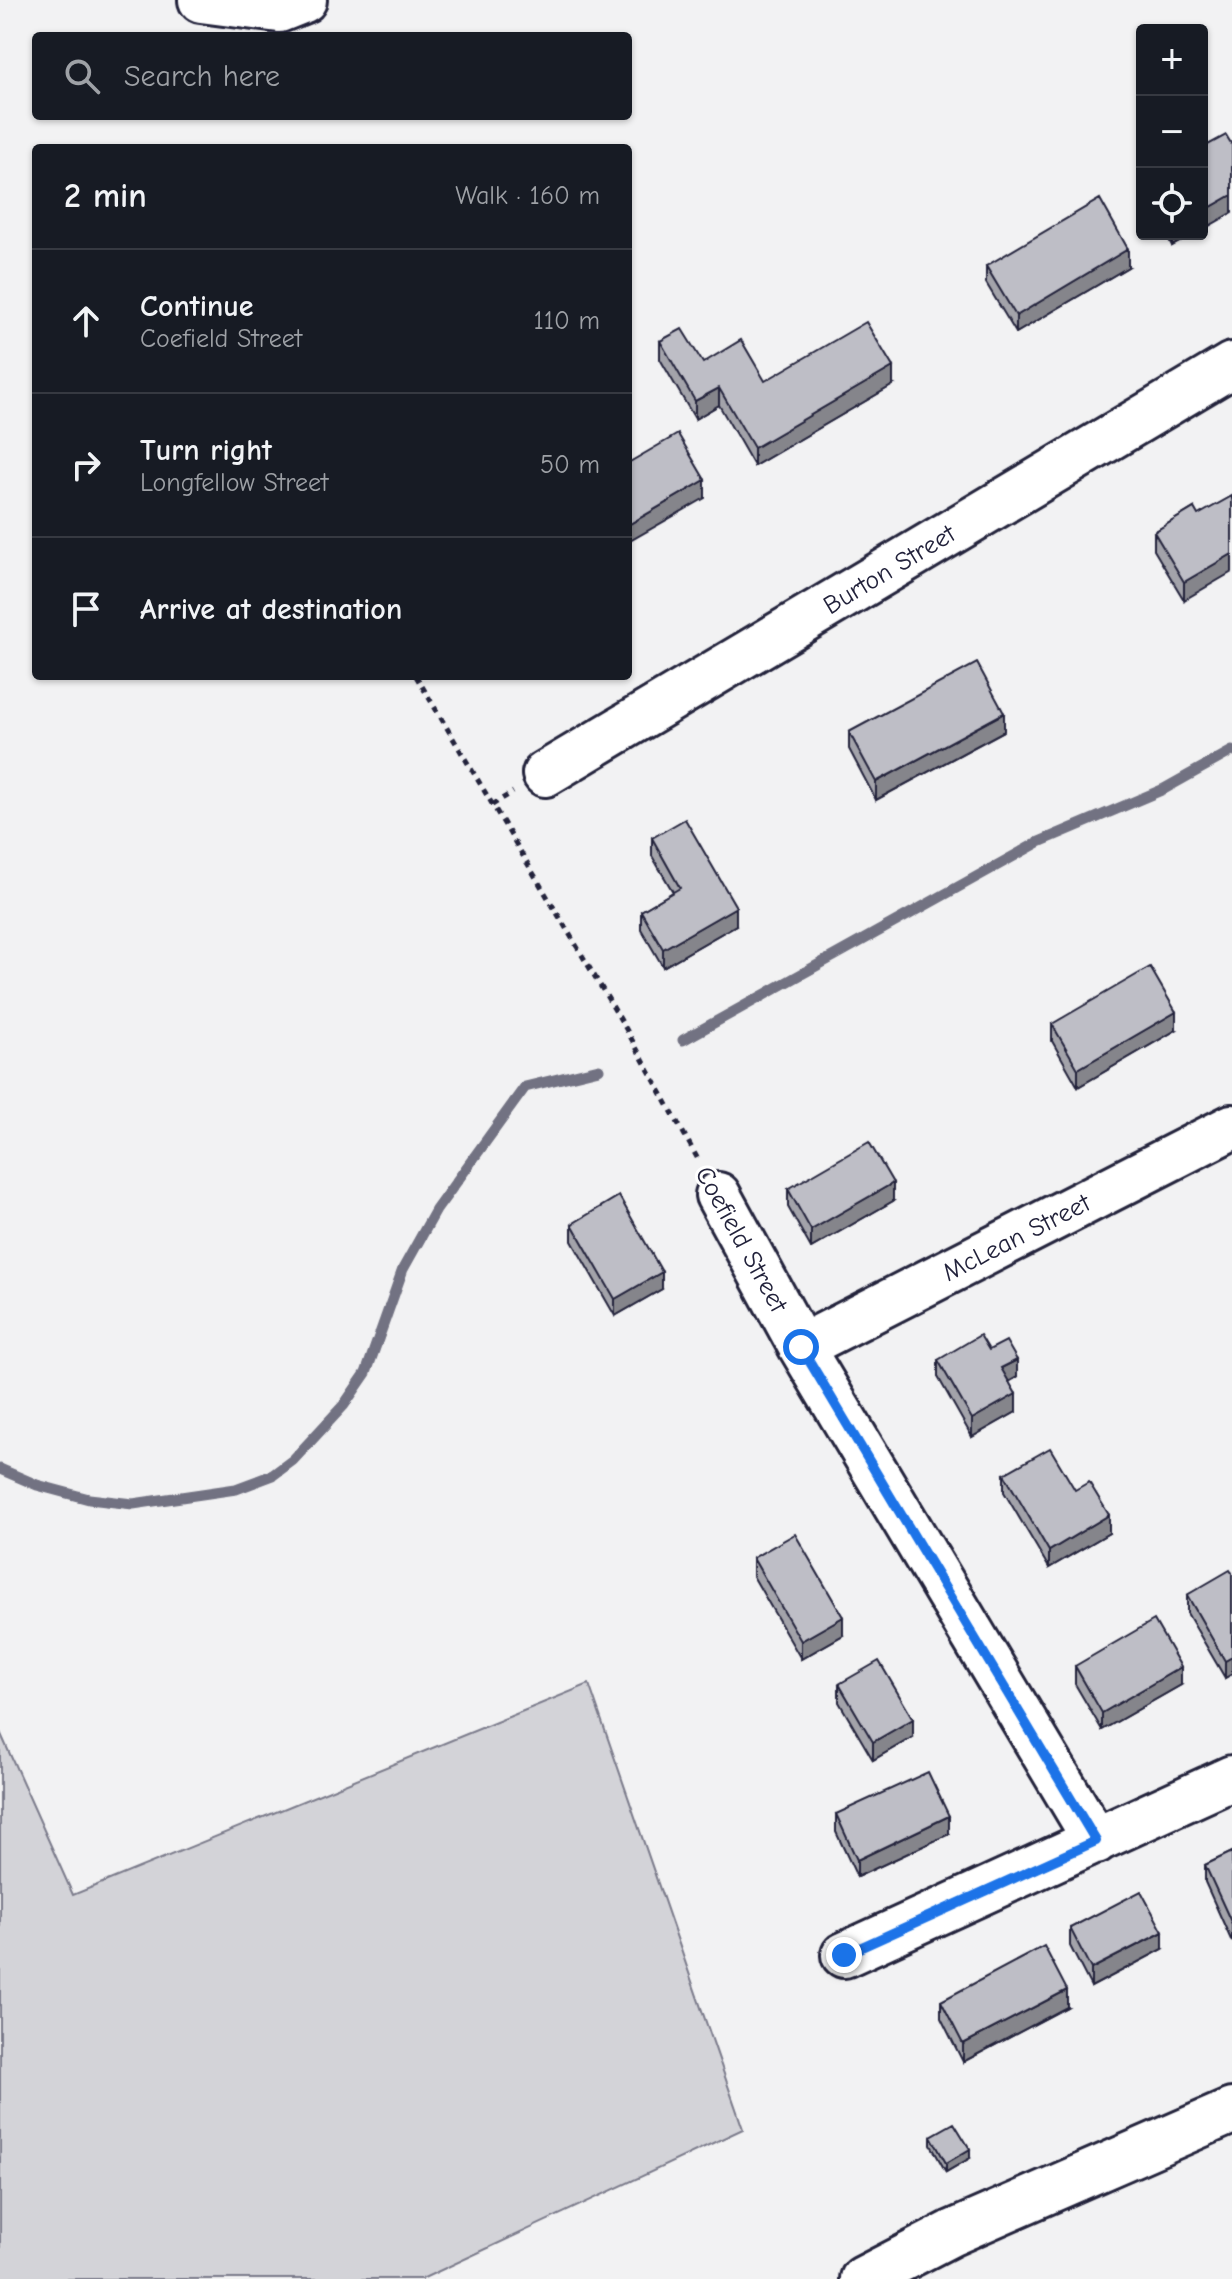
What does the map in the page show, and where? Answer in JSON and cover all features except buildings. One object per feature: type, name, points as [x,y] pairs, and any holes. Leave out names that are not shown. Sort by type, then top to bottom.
[{"type":"street","points":[[201,0],[279,10],[304,0]]},
{"type":"street","name":"Burton Street","points":[[545,774],[1232,365]]},
{"type":"street","name":"McLean Street","points":[[801,1347],[1232,1127]]},
{"type":"street","name":"Coefield Street","points":[[718,1195],[801,1347],[1096,1841]]},
{"type":"street","points":[[844,1955],[1232,1778]]},
{"type":"street","points":[[863,2279],[952,2233],[1232,2111]]},
{"type":"path","name":"Coefield Street","points":[[418,680],[626,1029],[718,1195]]},
{"type":"shaded area","points":[[589,1684],[743,2129],[422,2279],[0,2279],[0,1732],[73,1895]]},
{"type":"waterway","points":[[683,1040],[1039,842],[1164,789],[1232,751]]},
{"type":"waterway","points":[[0,1469],[37,1485],[89,1499],[133,1504],[236,1489],[273,1475],[293,1460],[344,1405],[366,1373],[403,1269],[436,1210],[525,1087],[599,1069]]},
{"type":"route","points":[[801,1347],[1096,1841],[844,1955]]}]
